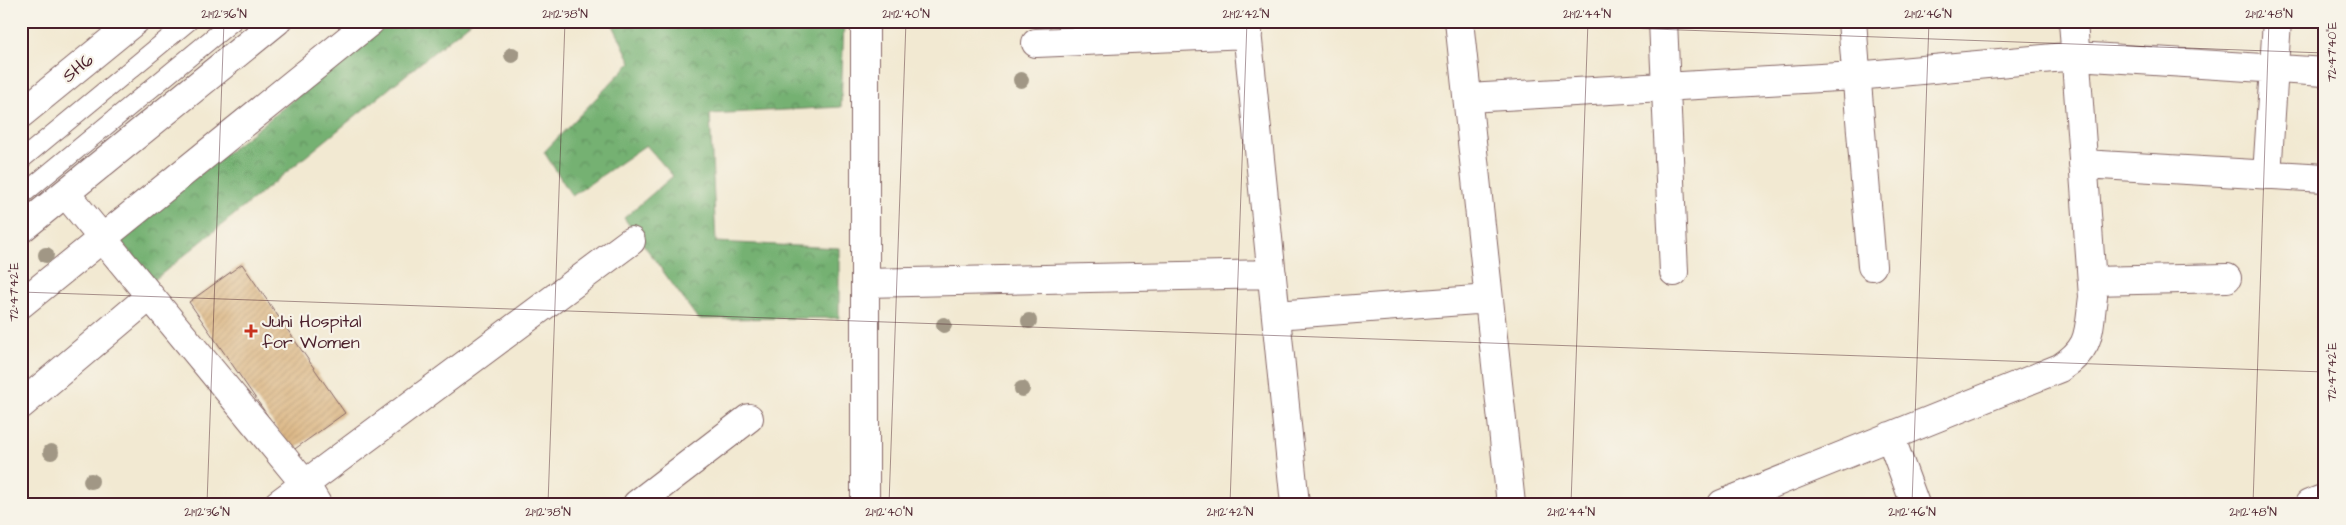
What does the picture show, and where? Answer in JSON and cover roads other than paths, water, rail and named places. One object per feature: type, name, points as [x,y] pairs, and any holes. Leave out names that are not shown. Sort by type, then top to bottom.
[{"type":"street","name":"SH6","points":[[21,114],[135,21]]},
{"type":"street","points":[[21,229],[277,21]]},
{"type":"street","points":[[21,304],[371,21]]},
{"type":"street","points":[[864,504],[865,21]]},
{"type":"street","points":[[1459,21],[1511,504]]},
{"type":"street","points":[[1663,21],[1674,272]]},
{"type":"street","points":[[1852,21],[1872,266]]},
{"type":"street","points":[[1722,504],[2060,368],[2077,356],[2088,337],[2093,297],[2073,21]]},
{"type":"street","points":[[2267,174],[2277,21]]},
{"type":"street","points":[[1036,43],[1247,28],[1295,504]]},
{"type":"street","points":[[1468,98],[1856,76],[2076,56],[2325,72]]},
{"type":"street","points":[[2083,164],[2325,178]]},
{"type":"street","points":[[66,194],[311,494]]},
{"type":"street","points":[[278,504],[311,494],[631,241]]},
{"type":"street","points":[[865,283],[1272,274]]},
{"type":"street","points":[[2092,281],[2227,278]]},
{"type":"street","points":[[21,405],[150,296]]},
{"type":"street","points":[[1276,316],[1489,299]]},
{"type":"street","points":[[637,504],[749,418]]},
{"type":"street","points":[[1890,436],[1915,504]]},
{"type":"street","points":[[2309,504],[2325,498]]},
{"type":"lane","points":[[21,160],[189,21]]},
{"type":"lane","points":[[21,196],[233,21]]},
{"type":"place","name":"Juhi Hospital for Women","points":[[251,331]]}]
